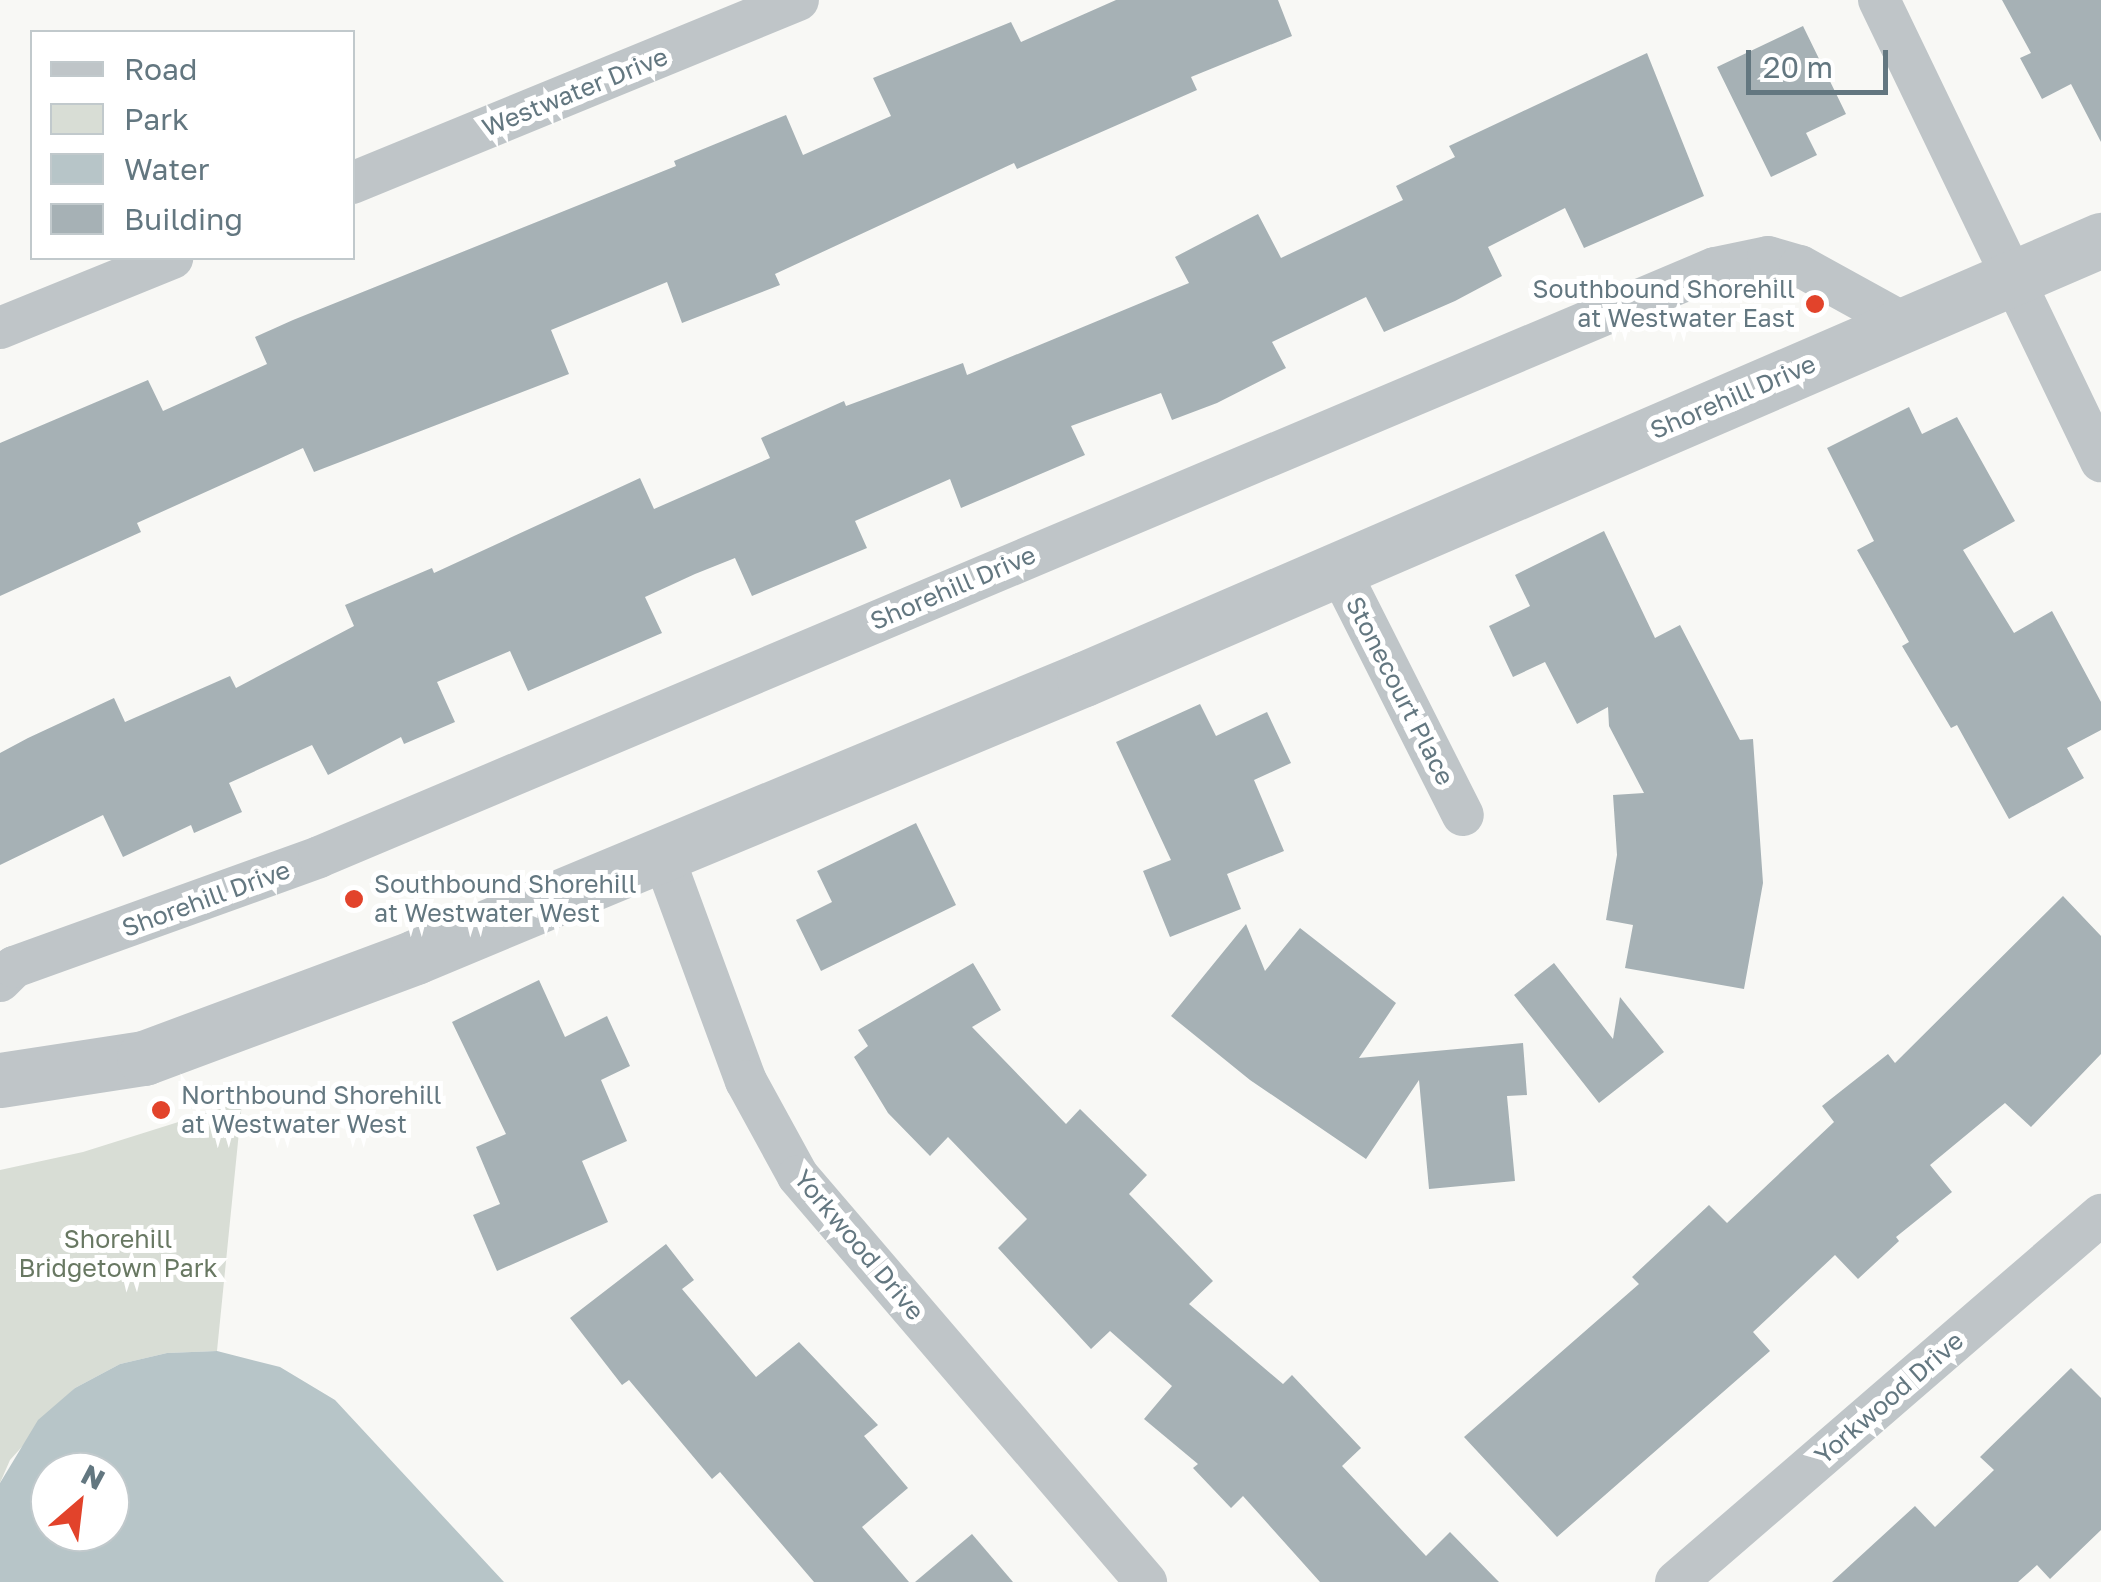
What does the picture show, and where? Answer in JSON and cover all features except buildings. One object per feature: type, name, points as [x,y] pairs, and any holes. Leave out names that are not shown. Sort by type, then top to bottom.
[{"type":"street","name":"Westwater Drive","points":[[355,182],[798,0]]},
{"type":"street","points":[[1879,0],[2101,461]]},
{"type":"street","name":"Shorehill Drive","points":[[0,1080],[144,1058],[415,958],[2101,240]]},
{"type":"street","name":"Shorehill Drive","points":[[0,981],[14,966],[320,857],[1715,268],[1768,258],[1800,266],[1905,324]]},
{"type":"street","points":[[0,328],[167,260]]},
{"type":"street","name":"Stonecourt Place","points":[[1337,566],[1463,815]]},
{"type":"street","name":"Yorkwood Drive","points":[[662,853],[746,1081],[798,1176],[1146,1582]]},
{"type":"street","name":"Yorkwood Drive","points":[[1676,1582],[2101,1215]]},
{"type":"green space","name":"Shorehill Bridgetown Park","points":[[242,1102],[217,1351],[167,1353],[120,1364],[75,1388],[10,1460],[0,1483],[0,1170],[83,1152]]},
{"type":"water","points":[[217,1351],[280,1367],[335,1400],[504,1582],[0,1582],[0,1483],[38,1420],[75,1388],[120,1364],[167,1353]]},
{"type":"place","name":"Southbound Shorehill at Westwater East","points":[[1815,304]]},
{"type":"place","name":"Southbound Shorehill at Westwater West","points":[[354,899]]},
{"type":"place","name":"Northbound Shorehill at Westwater West","points":[[161,1110]]}]
